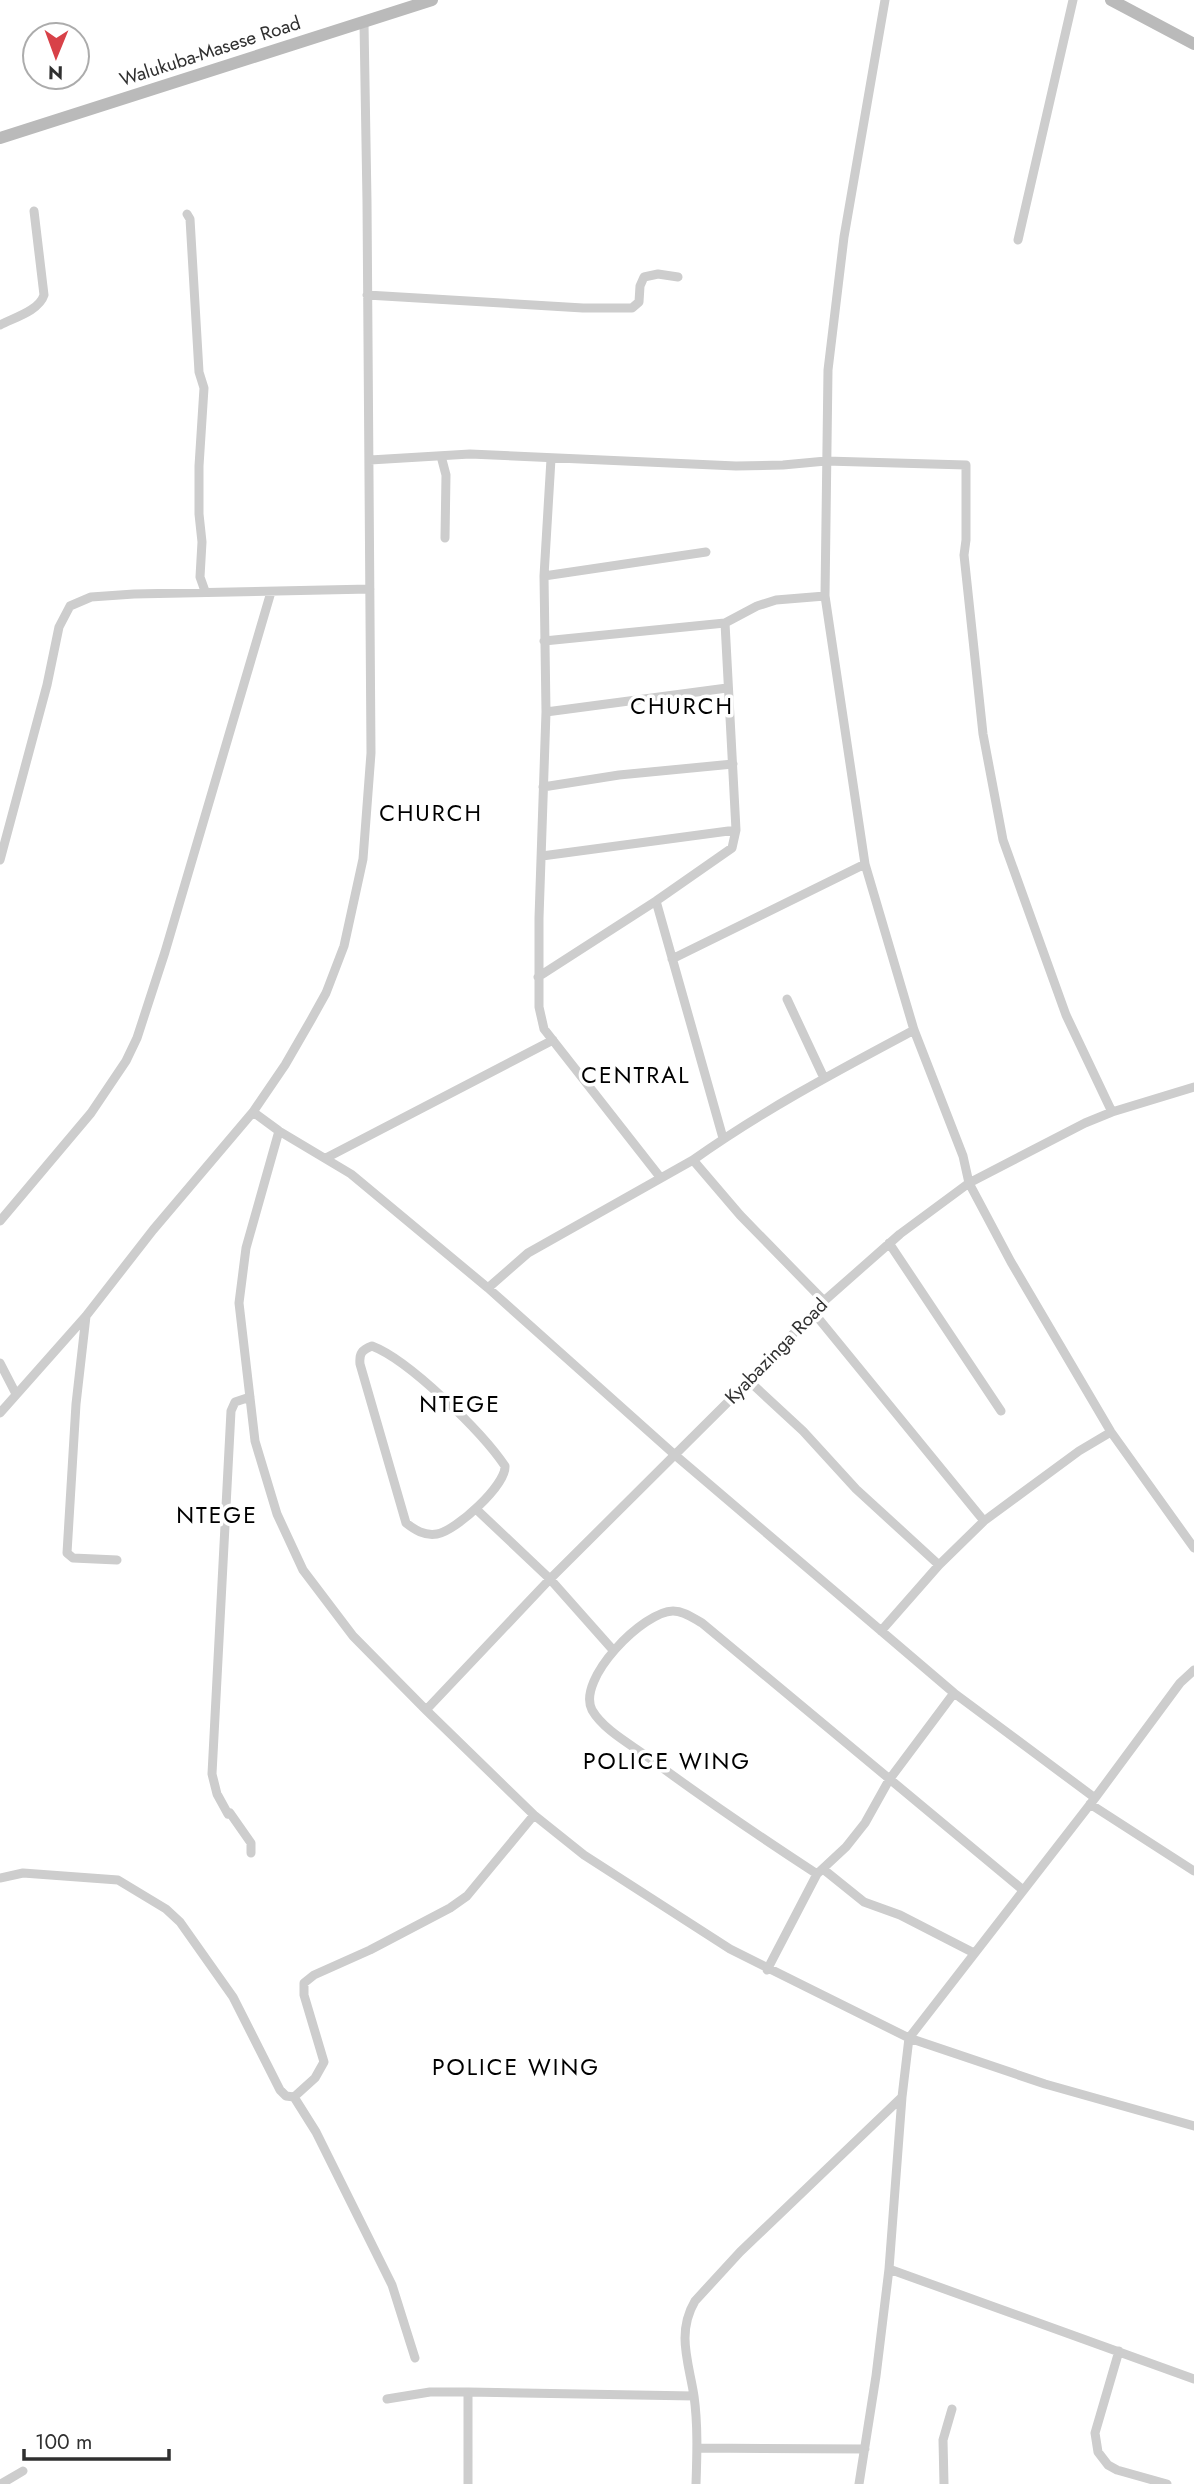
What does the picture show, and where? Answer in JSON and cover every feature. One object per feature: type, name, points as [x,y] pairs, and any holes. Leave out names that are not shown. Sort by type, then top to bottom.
[{"type":"street","name":"Walukuba-Masese Road","points":[[0,138],[432,0]]},
{"type":"street","points":[[885,0],[836,298],[828,370],[825,596],[865,864],[914,1030],[963,1156],[969,1183],[1011,1262],[1111,1432],[1194,1548]]},
{"type":"street","points":[[1018,240],[1073,0]]},
{"type":"street","points":[[1111,0],[1194,44]]},
{"type":"street","points":[[0,1413],[86,1316],[153,1230],[253,1112],[285,1065],[326,993],[344,946],[363,859],[371,754],[364,23]]},
{"type":"street","points":[[0,325],[35,307],[44,295],[34,211]]},
{"type":"street","points":[[187,214],[190,219],[199,372],[204,388],[199,514],[202,542],[200,577],[205,591]]},
{"type":"street","points":[[367,295],[583,308],[632,308],[639,302],[640,286],[644,277],[658,274],[677,277]]},
{"type":"street","points":[[370,460],[470,454],[736,466],[826,461],[966,465],[967,540],[964,555],[983,734],[1003,840],[1066,1015],[1112,1112]]},
{"type":"street","points":[[441,456],[446,475],[445,538]]},
{"type":"street","points":[[551,459],[544,576],[546,712],[538,977],[541,1019],[544,1029],[660,1177]]},
{"type":"street","points":[[544,576],[706,552]]},
{"type":"street","points":[[0,860],[44,698],[59,627],[70,606],[91,597],[205,591],[370,589]]},
{"type":"street","points":[[0,1221],[91,1112],[126,1061],[138,1038],[271,592]]},
{"type":"street","points":[[544,641],[725,623],[757,606],[776,600],[825,596]]},
{"type":"street","points":[[538,977],[732,848],[736,830],[725,623]]},
{"type":"street","points":[[546,712],[727,688]]},
{"type":"street","points":[[543,787],[619,775],[733,764]]},
{"type":"street","points":[[542,856],[736,830]]},
{"type":"street","points":[[672,959],[865,864]]},
{"type":"street","points":[[656,901],[723,1138]]},
{"type":"street","points":[[787,999],[824,1078]]},
{"type":"street","points":[[488,1288],[528,1253],[692,1160],[723,1138],[824,1078],[914,1030]]},
{"type":"street","points":[[326,1158],[553,1040]]},
{"type":"street","name":"Kyabazinga Road","points":[[426,1710],[550,1579],[824,1301],[889,1243],[969,1183],[1085,1123],[1194,1087]]},
{"type":"street","points":[[253,1112],[279,1131],[351,1174],[488,1288],[675,1455],[954,1693],[1092,1801],[1194,1871]]},
{"type":"street","points":[[279,1131],[246,1248],[239,1303],[255,1441],[277,1514],[303,1570],[354,1636],[534,1815],[584,1855],[730,1949],[767,1970],[909,2038],[1071,2092],[1194,2126]]},
{"type":"street","points":[[692,1160],[740,1215],[824,1301]]},
{"type":"street","points":[[889,1243],[1001,1411]]},
{"type":"street","points":[[814,1313],[984,1521]]},
{"type":"street","points":[[86,1316],[76,1404],[68,1553],[73,1558],[117,1560]]},
{"type":"street","points":[[372,1346],[391,1354],[449,1404],[503,1462],[505,1473],[475,1509],[446,1531],[436,1534],[426,1534],[406,1523],[360,1364],[363,1350],[372,1346]]},
{"type":"street","points":[[0,1363],[16,1394]]},
{"type":"street","points":[[748,1381],[803,1431],[856,1489],[939,1565]]},
{"type":"street","points":[[250,1397],[235,1402],[231,1411],[212,1774],[217,1794],[228,1814],[230,1813],[251,1843],[251,1853]]},
{"type":"street","points":[[881,1631],[939,1565],[984,1521],[1079,1451],[1111,1432]]},
{"type":"street","points":[[475,1509],[550,1579],[613,1650]]},
{"type":"street","points":[[974,1953],[900,1915],[864,1902],[687,1787],[600,1720],[591,1708],[589,1697],[593,1681],[613,1650],[661,1614],[672,1611],[687,1614],[702,1623],[801,1703],[889,1780],[1023,1890]]},
{"type":"street","points":[[859,2484],[889,2269],[909,2038],[1180,1683],[1194,1670]]},
{"type":"street","points":[[767,1970],[820,1871],[846,1847],[865,1823],[889,1780],[954,1693]]},
{"type":"street","points":[[0,1878],[23,1873],[118,1880],[166,1909],[180,1922],[233,1997],[281,2090],[286,2096],[294,2097],[315,2078],[324,2062],[304,1995],[303,1987],[307,1979],[370,1950],[450,1908],[467,1896],[534,1815]]},
{"type":"street","points":[[294,2097],[316,2132],[392,2284],[415,2358]]},
{"type":"street","points":[[696,2484],[694,2396],[684,2331],[686,2318],[695,2301],[740,2252],[902,2097]]},
{"type":"street","points":[[889,2269],[1194,2379]]},
{"type":"street","points":[[1119,2351],[1095,2433],[1098,2452],[1108,2465],[1117,2470],[1167,2484]]},
{"type":"street","points":[[387,2399],[430,2392],[694,2396]]},
{"type":"street","points":[[468,2392],[468,2484]]},
{"type":"street","points":[[944,2484],[943,2440],[952,2409]]},
{"type":"street","points":[[697,2448],[865,2449]]},
{"type":"street","points":[[1,2484],[23,2471]]},
{"type":"district","name":"CHURCH","points":[[682,706]]},
{"type":"district","name":"CHURCH","points":[[431,813]]},
{"type":"district","name":"CENTRAL","points":[[636,1075]]},
{"type":"district","name":"NTEGE","points":[[460,1404]]},
{"type":"district","name":"NTEGE","points":[[217,1515]]},
{"type":"district","name":"POLICE WING","points":[[667,1761]]},
{"type":"district","name":"POLICE WING","points":[[516,2067]]}]
